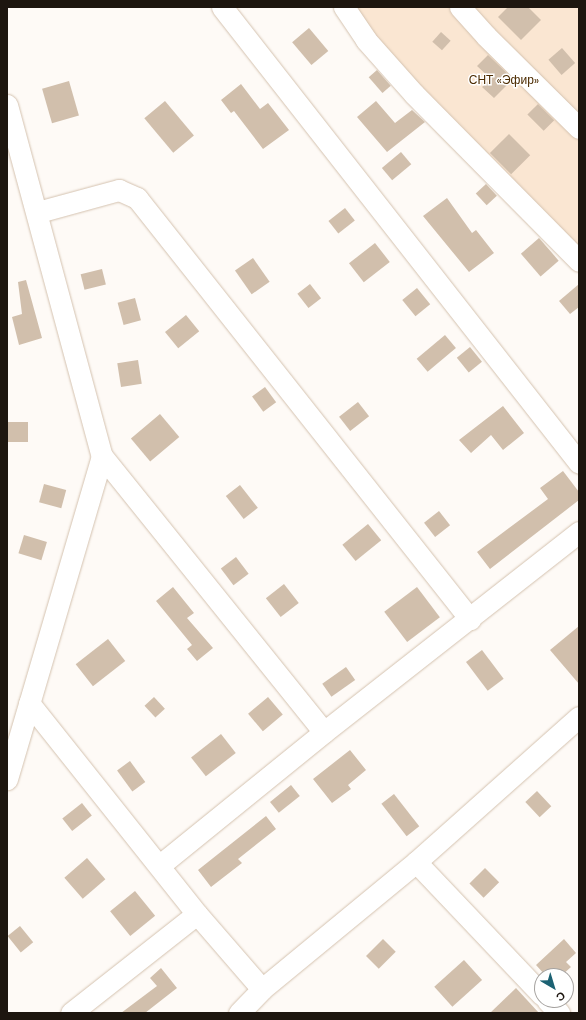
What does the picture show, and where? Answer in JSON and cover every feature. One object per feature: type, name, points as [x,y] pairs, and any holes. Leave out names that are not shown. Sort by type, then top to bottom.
[{"type":"street","points":[[222,7],[579,463]]},
{"type":"street","points":[[344,7],[366,40],[414,94],[579,261]]},
{"type":"street","points":[[460,7],[486,36],[579,128]]},
{"type":"street","points":[[7,105],[38,212],[102,456],[324,732]]},
{"type":"street","points":[[38,212],[119,190],[137,198],[470,619]]},
{"type":"street","points":[[7,779],[102,456]]},
{"type":"street","points":[[160,864],[324,732],[579,532]]},
{"type":"street","points":[[29,703],[160,864],[197,914],[262,989]]},
{"type":"street","points":[[239,1013],[262,989],[416,862],[579,717]]},
{"type":"street","points":[[416,862],[534,987]]},
{"type":"street","points":[[71,1013],[197,914]]},
{"type":"green space","name":"СНТ «Эфир»","points":[[344,7],[579,7],[579,261]]},
{"type":"building","points":[[508,7],[528,7],[541,20],[521,40],[498,17]]},
{"type":"building","points":[[309,28],[328,51],[311,65],[292,42]]},
{"type":"building","points":[[441,32],[451,41],[442,50],[432,42]]},
{"type":"building","points":[[562,48],[575,63],[562,75],[548,60]]},
{"type":"building","points":[[488,55],[513,79],[494,98],[482,87],[491,79],[477,66]]},
{"type":"building","points":[[377,70],[391,86],[382,93],[369,77]]},
{"type":"building","points":[[69,81],[79,116],[52,123],[42,89]]},
{"type":"building","points":[[241,84],[260,109],[268,103],[289,130],[263,149],[234,111],[231,113],[221,100]]},
{"type":"building","points":[[165,101],[194,135],[173,153],[144,118]]},
{"type":"building","points":[[376,101],[395,123],[412,110],[425,122],[387,152],[357,117]]},
{"type":"building","points":[[538,104],[554,120],[544,131],[527,115]]},
{"type":"building","points":[[509,134],[530,155],[511,174],[490,153]]},
{"type":"building","points":[[401,152],[411,164],[392,180],[382,168]]},
{"type":"building","points":[[486,184],[497,196],[487,205],[476,194]]},
{"type":"building","points":[[447,198],[472,233],[476,230],[494,253],[469,272],[423,216]]},
{"type":"building","points":[[345,208],[355,221],[338,234],[328,221]]},
{"type":"building","points":[[539,238],[559,261],[541,276],[521,254]]},
{"type":"building","points":[[375,243],[390,262],[364,282],[349,263]]},
{"type":"building","points":[[253,258],[270,282],[252,294],[235,271]]},
{"type":"building","points":[[102,269],[106,285],[85,290],[81,274]]},
{"type":"building","points":[[26,280],[42,338],[19,345],[12,317],[22,314],[18,282]]},
{"type":"building","points":[[310,284],[321,298],[308,308],[297,294]]},
{"type":"building","points":[[579,284],[579,307],[570,314],[559,301]]},
{"type":"building","points":[[417,288],[430,304],[415,316],[402,300]]},
{"type":"building","points":[[135,298],[141,320],[124,325],[118,303]]},
{"type":"building","points":[[186,315],[199,331],[178,348],[165,332]]},
{"type":"building","points":[[445,335],[456,348],[428,372],[417,359]]},
{"type":"building","points":[[470,347],[482,362],[469,372],[457,358]]},
{"type":"building","points":[[138,360],[142,384],[121,387],[117,363]]},
{"type":"building","points":[[265,387],[276,402],[263,412],[252,396]]},
{"type":"building","points":[[358,402],[369,416],[350,431],[339,417]]},
{"type":"building","points":[[503,406],[524,433],[503,450],[491,435],[471,453],[459,440]]},
{"type":"building","points":[[160,414],[179,437],[150,461],[131,438]]},
{"type":"building","points":[[7,422],[28,422],[28,442],[7,442]]},
{"type":"building","points":[[563,471],[579,492],[579,500],[490,569],[477,552],[548,499],[540,488]]},
{"type":"building","points":[[44,484],[66,490],[61,508],[39,502]]},
{"type":"building","points":[[240,485],[258,508],[244,519],[226,496]]},
{"type":"building","points":[[439,511],[450,525],[435,537],[424,523]]},
{"type":"building","points":[[368,524],[381,540],[356,561],[342,545]]},
{"type":"building","points":[[24,535],[47,542],[41,560],[18,553]]},
{"type":"building","points":[[236,557],[249,574],[233,585],[221,568]]},
{"type":"building","points":[[284,584],[299,603],[281,617],[266,598]]},
{"type":"building","points":[[173,587],[194,613],[187,618],[213,648],[197,661],[187,649],[192,645],[156,601]]},
{"type":"building","points":[[417,587],[440,617],[407,642],[384,612]]},
{"type":"building","points":[[579,626],[579,684],[550,650]]},
{"type":"building","points":[[108,639],[125,661],[93,686],[76,664]]},
{"type":"building","points":[[482,650],[504,679],[488,691],[466,662]]},
{"type":"building","points":[[346,667],[355,680],[331,697],[322,684]]},
{"type":"building","points":[[154,697],[165,709],[155,718],[144,706]]},
{"type":"building","points":[[268,697],[283,715],[263,731],[248,714]]},
{"type":"building","points":[[221,734],[236,753],[206,776],[191,757]]},
{"type":"building","points":[[350,750],[366,770],[348,785],[351,789],[332,803],[313,779]]},
{"type":"building","points":[[130,761],[145,782],[132,791],[117,770]]},
{"type":"building","points":[[291,785],[300,796],[279,813],[270,802]]},
{"type":"building","points":[[537,791],[551,806],[540,817],[525,802]]},
{"type":"building","points":[[394,794],[419,826],[407,836],[381,804]]},
{"type":"building","points":[[82,803],[92,816],[72,831],[62,818]]},
{"type":"building","points":[[266,816],[276,829],[238,859],[242,863],[211,887],[198,870]]},
{"type":"building","points":[[87,858],[105,879],[83,899],[64,878]]},
{"type":"building","points":[[485,868],[499,882],[484,898],[469,884]]},
{"type":"building","points":[[135,891],[155,916],[130,936],[110,911]]},
{"type":"building","points":[[20,926],[33,942],[21,952],[8,936]]},
{"type":"building","points":[[383,939],[396,952],[379,969],[366,956]]},
{"type":"building","points":[[564,939],[576,953],[566,962],[571,967],[570,968],[539,968],[536,965]]},
{"type":"building","points":[[464,960],[482,980],[452,1007],[434,987]]},
{"type":"building","points":[[161,968],[177,988],[145,1013],[121,1013],[157,986],[150,978]]},
{"type":"building","points":[[516,988],[539,1013],[490,1013]]}]
